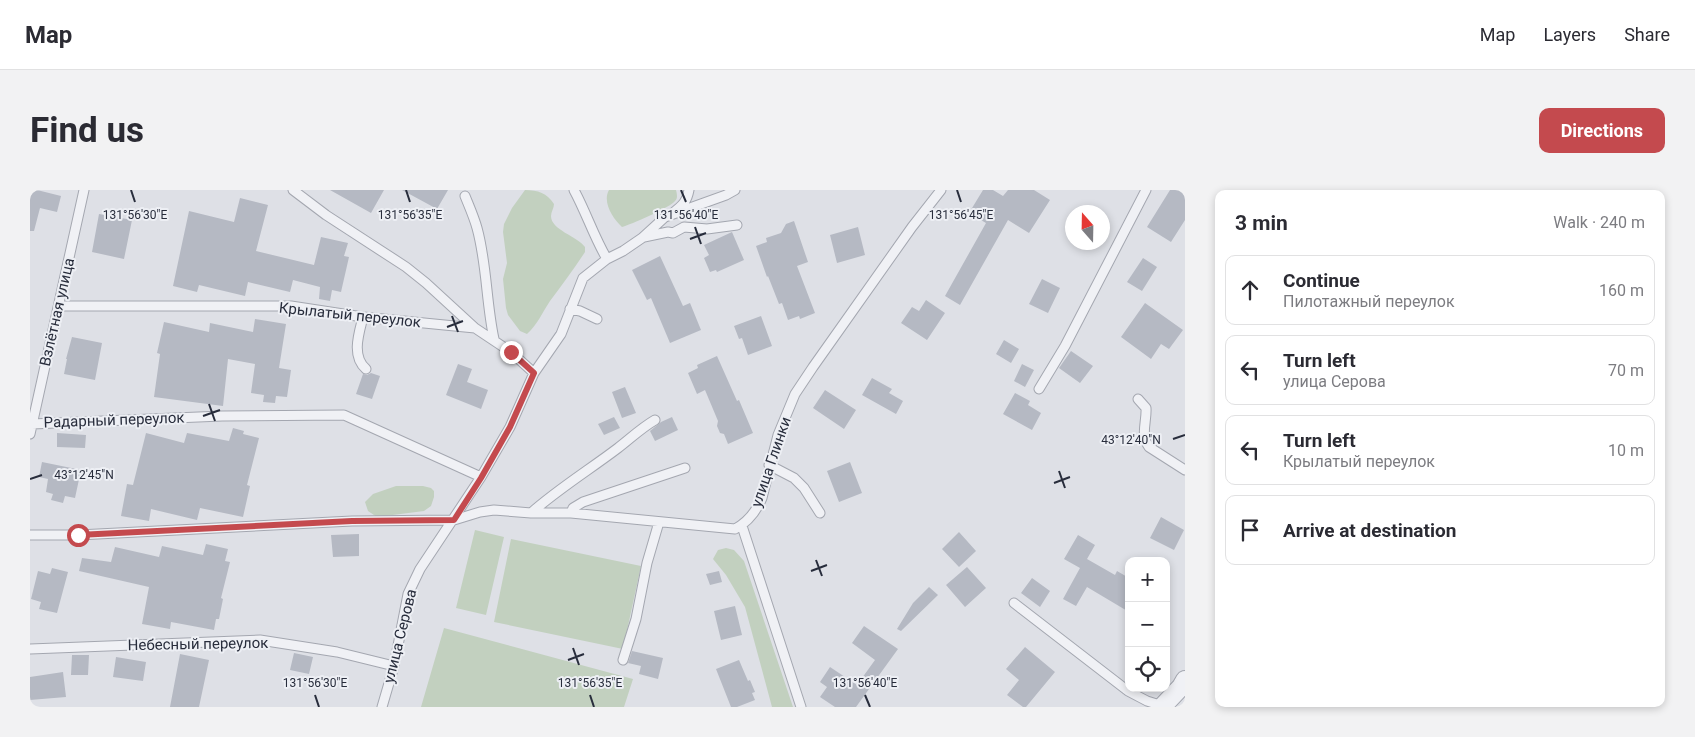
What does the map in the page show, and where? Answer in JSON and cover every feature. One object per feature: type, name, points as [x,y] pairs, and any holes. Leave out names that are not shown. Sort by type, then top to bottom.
[{"type":"street","points":[[1162,706],[1184,686]]},
{"type":"lane","name":"Взлётная улица","points":[[30,434],[84,190]]},
{"type":"lane","points":[[294,190],[326,215],[406,267],[475,328]]},
{"type":"lane","points":[[574,190],[584,208],[597,242],[607,259]]},
{"type":"lane","points":[[665,218],[682,206],[687,200],[689,190]]},
{"type":"lane","name":"улица Серова","points":[[382,707],[394,666],[408,594],[420,569],[481,478],[510,427],[534,373],[561,334],[583,278],[607,259],[642,238],[665,218],[726,196],[735,190]]},
{"type":"lane","name":"улица Глинки","points":[[742,526],[758,508],[778,435],[795,394],[912,227],[941,190]]},
{"type":"lane","points":[[1039,389],[1065,346],[1146,190]]},
{"type":"lane","points":[[466,196],[480,242],[487,305],[494,339]]},
{"type":"lane","points":[[642,238],[668,232],[673,233],[684,226],[707,228],[737,225]]},
{"type":"lane","name":"Крылатый переулок","points":[[59,306],[292,306],[475,328],[494,339],[534,373]]},
{"type":"lane","points":[[570,309],[580,311],[597,319]]},
{"type":"lane","points":[[363,316],[356,354],[366,369]]},
{"type":"lane","points":[[1138,399],[1146,408],[1144,419],[1146,442],[1149,447],[1185,470]]},
{"type":"lane","name":"Радарный переулок","points":[[32,424],[222,416],[344,415],[481,478]]},
{"type":"lane","points":[[530,513],[552,494],[619,448],[644,426],[654,420]]},
{"type":"lane","points":[[769,465],[794,478],[804,488],[820,513]]},
{"type":"lane","points":[[571,513],[573,508],[583,502],[685,468]]},
{"type":"lane","points":[[30,536],[352,521],[454,520],[487,511],[571,513],[727,529],[735,529],[742,526],[801,707]]},
{"type":"lane","points":[[623,660],[636,619],[647,563],[659,522]]},
{"type":"lane","points":[[1014,603],[1128,691],[1162,706]]},
{"type":"lane","name":"Небесный переулок","points":[[30,649],[260,640],[337,652],[394,666]]},
{"type":"green space","points":[[525,190],[538,192],[548,197],[554,204],[551,216],[552,221],[585,247],[585,252],[581,258],[527,334],[520,331],[508,315],[503,279],[507,263],[503,232],[504,224],[512,208]]},
{"type":"green space","points":[[609,190],[676,190],[677,197],[672,204],[622,227],[615,220],[608,205],[607,195]]},
{"type":"green space","points":[[396,486],[423,486],[431,488],[434,491],[434,497],[431,506],[424,511],[377,517],[368,511],[365,502],[373,494]]},
{"type":"green space","points":[[475,530],[504,537],[486,615],[456,608]]},
{"type":"green space","points":[[511,539],[641,566],[623,649],[494,622]]},
{"type":"green space","points":[[726,548],[734,550],[744,561],[793,707],[772,707],[745,607],[726,575],[713,559],[718,550]]},
{"type":"green space","points":[[444,628],[633,679],[624,707],[421,707]]},
{"type":"building","points":[[30,190],[61,196],[57,212],[40,208],[34,231],[30,231]]},
{"type":"building","points":[[330,190],[384,190],[371,213]]},
{"type":"building","points":[[402,190],[448,190],[437,209]]},
{"type":"building","points":[[983,190],[993,190],[1003,196],[1008,190],[1034,190],[1050,200],[1029,233],[1008,220],[960,305],[945,296],[986,223],[969,213]]},
{"type":"building","points":[[1170,190],[1185,190],[1185,220],[1171,242],[1147,227]]},
{"type":"building","points":[[240,198],[268,205],[256,251],[314,265],[321,237],[348,243],[344,256],[349,257],[341,292],[332,290],[330,301],[319,299],[320,287],[293,280],[290,292],[248,282],[245,296],[199,285],[197,292],[173,286],[189,211],[234,222]]},
{"type":"building","points":[[99,214],[132,220],[124,259],[92,252]]},
{"type":"building","points":[[794,221],[808,262],[797,266],[815,313],[800,319],[799,316],[788,320],[782,303],[779,304],[767,277],[756,246],[767,242],[766,238],[781,233],[786,224]]},
{"type":"building","points":[[858,227],[865,255],[837,263],[830,235]]},
{"type":"building","points":[[732,232],[744,260],[717,272],[716,270],[710,272],[704,258],[709,255],[704,245]]},
{"type":"building","points":[[660,256],[683,306],[690,303],[701,330],[670,343],[651,298],[647,300],[632,270]]},
{"type":"building","points":[[1143,258],[1157,267],[1142,291],[1127,282]]},
{"type":"building","points":[[1042,279],[1060,288],[1048,313],[1029,304]]},
{"type":"building","points":[[926,300],[945,313],[927,340],[901,323],[912,307],[919,311]]},
{"type":"building","points":[[1145,303],[1183,330],[1169,349],[1161,344],[1151,359],[1121,337]]},
{"type":"building","points":[[761,316],[772,346],[748,355],[742,338],[739,339],[734,326]]},
{"type":"building","points":[[255,319],[286,324],[279,368],[291,370],[287,397],[276,396],[275,403],[263,402],[264,395],[251,393],[255,364],[228,359],[223,406],[154,397],[160,354],[157,353],[164,322],[209,332],[210,323],[253,332]]},
{"type":"building","points":[[72,337],[102,343],[95,380],[64,374]]},
{"type":"building","points":[[1004,340],[1019,349],[1011,363],[996,354]]},
{"type":"building","points":[[1071,351],[1093,366],[1080,383],[1059,368]]},
{"type":"building","points":[[717,356],[753,433],[728,444],[724,434],[720,433],[717,426],[718,421],[705,390],[697,394],[688,373],[698,368],[697,365]]},
{"type":"building","points":[[458,364],[472,369],[467,382],[488,390],[481,409],[446,395]]},
{"type":"building","points":[[1022,364],[1034,370],[1025,387],[1014,381]]},
{"type":"building","points":[[371,373],[380,376],[372,399],[356,394],[363,374]]},
{"type":"building","points":[[872,378],[892,389],[889,393],[903,401],[896,414],[862,395]]},
{"type":"building","points":[[625,387],[636,413],[622,418],[612,392]]},
{"type":"building","points":[[825,390],[856,410],[844,429],[813,408]]},
{"type":"building","points":[[1015,393],[1030,401],[1028,405],[1041,413],[1032,430],[1003,414]]},
{"type":"building","points":[[614,417],[620,428],[604,435],[598,424]]},
{"type":"building","points":[[672,417],[678,430],[655,441],[650,431],[661,422]]},
{"type":"building","points":[[233,428],[244,431],[243,434],[259,438],[247,485],[250,486],[243,517],[200,508],[197,520],[151,509],[149,521],[121,516],[127,484],[133,485],[146,433],[184,443],[187,433],[229,441]]},
{"type":"building","points":[[57,433],[86,435],[85,448],[57,447]]},
{"type":"building","points":[[42,462],[81,470],[75,498],[65,496],[63,503],[51,500],[53,494],[46,492],[48,479],[39,477]]},
{"type":"building","points":[[850,462],[862,493],[839,502],[827,471]]},
{"type":"building","points":[[1161,517],[1184,530],[1174,550],[1150,538]]},
{"type":"building","points":[[959,532],[976,551],[959,567],[942,549]]},
{"type":"building","points":[[359,534],[359,556],[333,557],[331,535]]},
{"type":"building","points":[[1078,535],[1095,545],[1087,559],[1115,575],[1117,571],[1125,576],[1125,610],[1087,587],[1076,606],[1063,599],[1080,568],[1064,559]]},
{"type":"building","points":[[206,544],[228,549],[225,561],[230,562],[221,598],[223,599],[219,619],[216,619],[214,630],[171,622],[170,629],[142,624],[149,587],[79,571],[82,558],[111,562],[115,547],[159,557],[162,546],[203,555]]},
{"type":"building","points":[[967,567],[986,588],[965,607],[946,585]]},
{"type":"building","points":[[52,568],[68,572],[57,613],[39,609],[41,602],[31,599],[38,571],[50,574]]},
{"type":"building","points":[[719,571],[722,582],[710,585],[706,574]]},
{"type":"building","points":[[1032,578],[1050,591],[1040,607],[1021,593]]},
{"type":"building","points":[[929,587],[938,595],[901,631],[897,629],[913,603]]},
{"type":"building","points":[[735,606],[742,635],[721,640],[714,611]]},
{"type":"building","points":[[864,626],[898,649],[856,707],[835,707],[820,697],[827,687],[820,682],[830,667],[857,685],[875,660],[852,643]]},
{"type":"building","points":[[1025,647],[1055,672],[1026,707],[1023,707],[1007,695],[1019,680],[1006,669]]},
{"type":"building","points":[[632,651],[663,658],[658,679],[639,674],[641,666],[628,663]]},
{"type":"building","points":[[294,653],[313,657],[309,674],[290,670]]},
{"type":"building","points":[[180,654],[209,660],[199,707],[170,707]]},
{"type":"building","points":[[72,655],[89,655],[88,675],[71,675]]},
{"type":"building","points":[[116,657],[146,662],[143,681],[113,677]]},
{"type":"building","points":[[739,660],[755,692],[752,693],[755,700],[737,707],[731,707],[716,669]]},
{"type":"building","points":[[63,672],[66,697],[30,700],[30,677]]},
{"type":"route","points":[[78,535],[352,521],[454,520],[510,427],[534,373],[511,352]]}]
